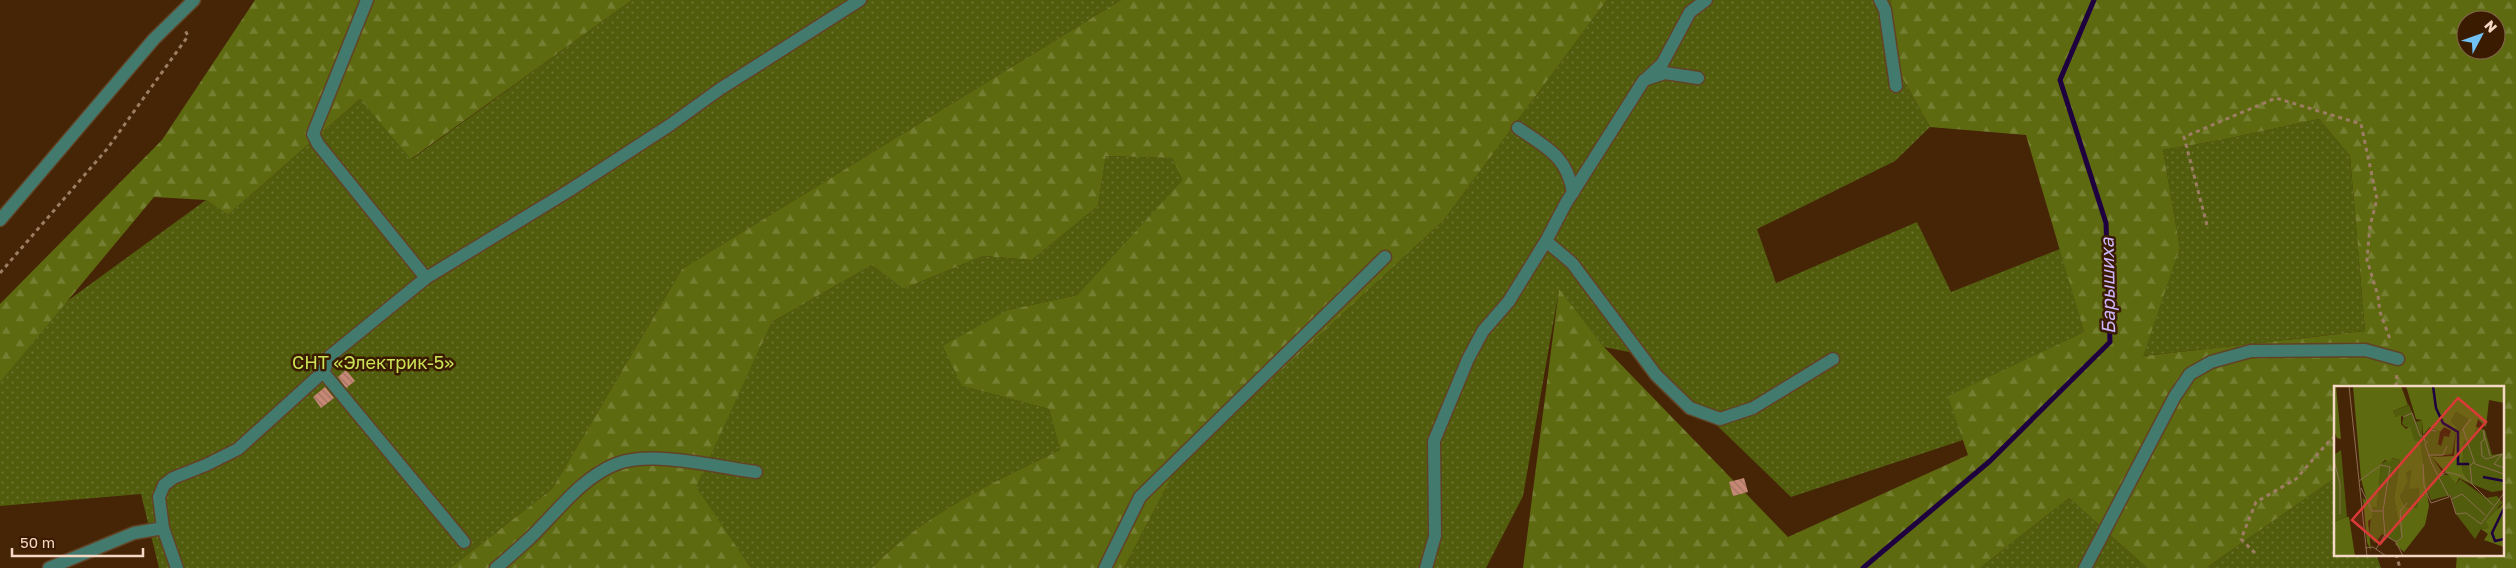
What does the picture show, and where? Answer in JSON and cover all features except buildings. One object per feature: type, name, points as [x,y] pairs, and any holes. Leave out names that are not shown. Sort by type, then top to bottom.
[{"type":"street","points":[[0,220],[154,38],[194,0]]},
{"type":"street","points":[[367,0],[315,125],[313,134],[318,144],[426,278]]},
{"type":"street","points":[[177,568],[164,528],[159,497],[164,486],[172,478],[206,465],[238,449],[324,372],[330,356],[426,278],[570,190],[670,125],[720,89],[860,0]]},
{"type":"street","points":[[1426,568],[1435,536],[1434,441],[1468,358],[1483,331],[1509,300],[1644,80],[1662,64],[1690,12],[1706,0]]},
{"type":"street","points":[[1880,0],[1885,10],[1896,86]]},
{"type":"street","points":[[1644,80],[1666,73],[1698,78]]},
{"type":"street","points":[[1518,128],[1562,160],[1570,177],[1573,193]]},
{"type":"street","points":[[1546,241],[1572,263],[1656,375],[1690,408],[1720,419],[1753,408],[1833,359]]},
{"type":"street","points":[[1105,568],[1140,497],[1385,257]]},
{"type":"street","points":[[2085,568],[2175,396],[2190,374],[2211,362],[2251,351],[2365,350],[2398,359]]},
{"type":"street","points":[[324,372],[464,542]]},
{"type":"street","points":[[496,568],[530,538],[566,500],[598,473],[618,464],[642,460],[667,460],[756,472]]},
{"type":"street","points":[[49,568],[134,533],[164,528]]},
{"type":"path","points":[[0,273],[107,150],[188,36],[179,15]]},
{"type":"path","points":[[2207,225],[2184,137],[2276,98],[2361,124],[2378,199],[2370,226],[2367,260],[2378,296],[2380,312]]},
{"type":"path","points":[[2255,553],[2241,539],[2256,502],[2296,479],[2333,438]]},
{"type":"green space","points":[[255,0],[632,0],[411,159],[360,99],[228,215],[206,200],[154,197],[0,382],[0,304],[162,140]]},
{"type":"green space","name":"СНТ «Электрик-5»","points":[[632,0],[1121,0],[682,269],[552,489],[450,568],[159,568],[141,494],[0,506],[0,350],[206,200],[228,215],[360,99],[412,159]]},
{"type":"green space","points":[[1121,0],[1607,0],[1444,220],[1177,467],[1124,568],[872,568],[892,549],[936,515],[985,487],[1060,450],[1049,409],[962,386],[943,346],[1008,310],[1077,295],[1183,180],[1172,158],[1106,156],[1098,206],[1032,260],[983,256],[903,289],[872,265],[772,322],[696,487],[751,568],[450,568],[552,489],[682,269]]},
{"type":"green space","points":[[1607,0],[1891,0],[1893,61],[1930,127],[1895,161],[1757,229],[1776,283],[1917,222],[1951,292],[2060,249],[2084,332],[1949,396],[1963,440],[1791,497],[1644,355],[1604,347],[1559,290],[1523,496],[1486,568],[1124,568],[1177,467],[1444,220]]},
{"type":"green space","points":[[1891,0],[2516,0],[2516,568],[2456,568],[2457,556],[2504,556],[2504,386],[2334,386],[2334,479],[2206,568],[2147,568],[2069,498],[1980,568],[1523,568],[1559,289],[1604,347],[1788,537],[1968,455],[1948,396],[2084,332],[2026,135],[1930,127],[1893,61]],"holes":[[[2319,119],[2350,156],[2365,331],[2143,356],[2180,248],[2163,150]]]},
{"type":"green space","points":[[2319,119],[2350,156],[2365,331],[2142,356],[2180,248],[2163,150]]},
{"type":"green space","points":[[1106,156],[1172,158],[1184,180],[1077,295],[1008,310],[962,386],[1049,409],[1060,450],[985,487],[936,515],[892,549],[872,568],[751,568],[695,487],[772,322],[872,265],[903,289],[983,256],[1032,260],[1098,206]]},
{"type":"green space","points":[[2334,479],[2334,556],[2377,556],[2381,568],[2206,568]]},
{"type":"green space","points":[[2069,498],[2147,568],[1980,568]]},
{"type":"waterway","name":"Барышиха","points":[[1863,568],[1990,461],[2110,342],[2106,223],[2060,80],[2094,0]]}]
